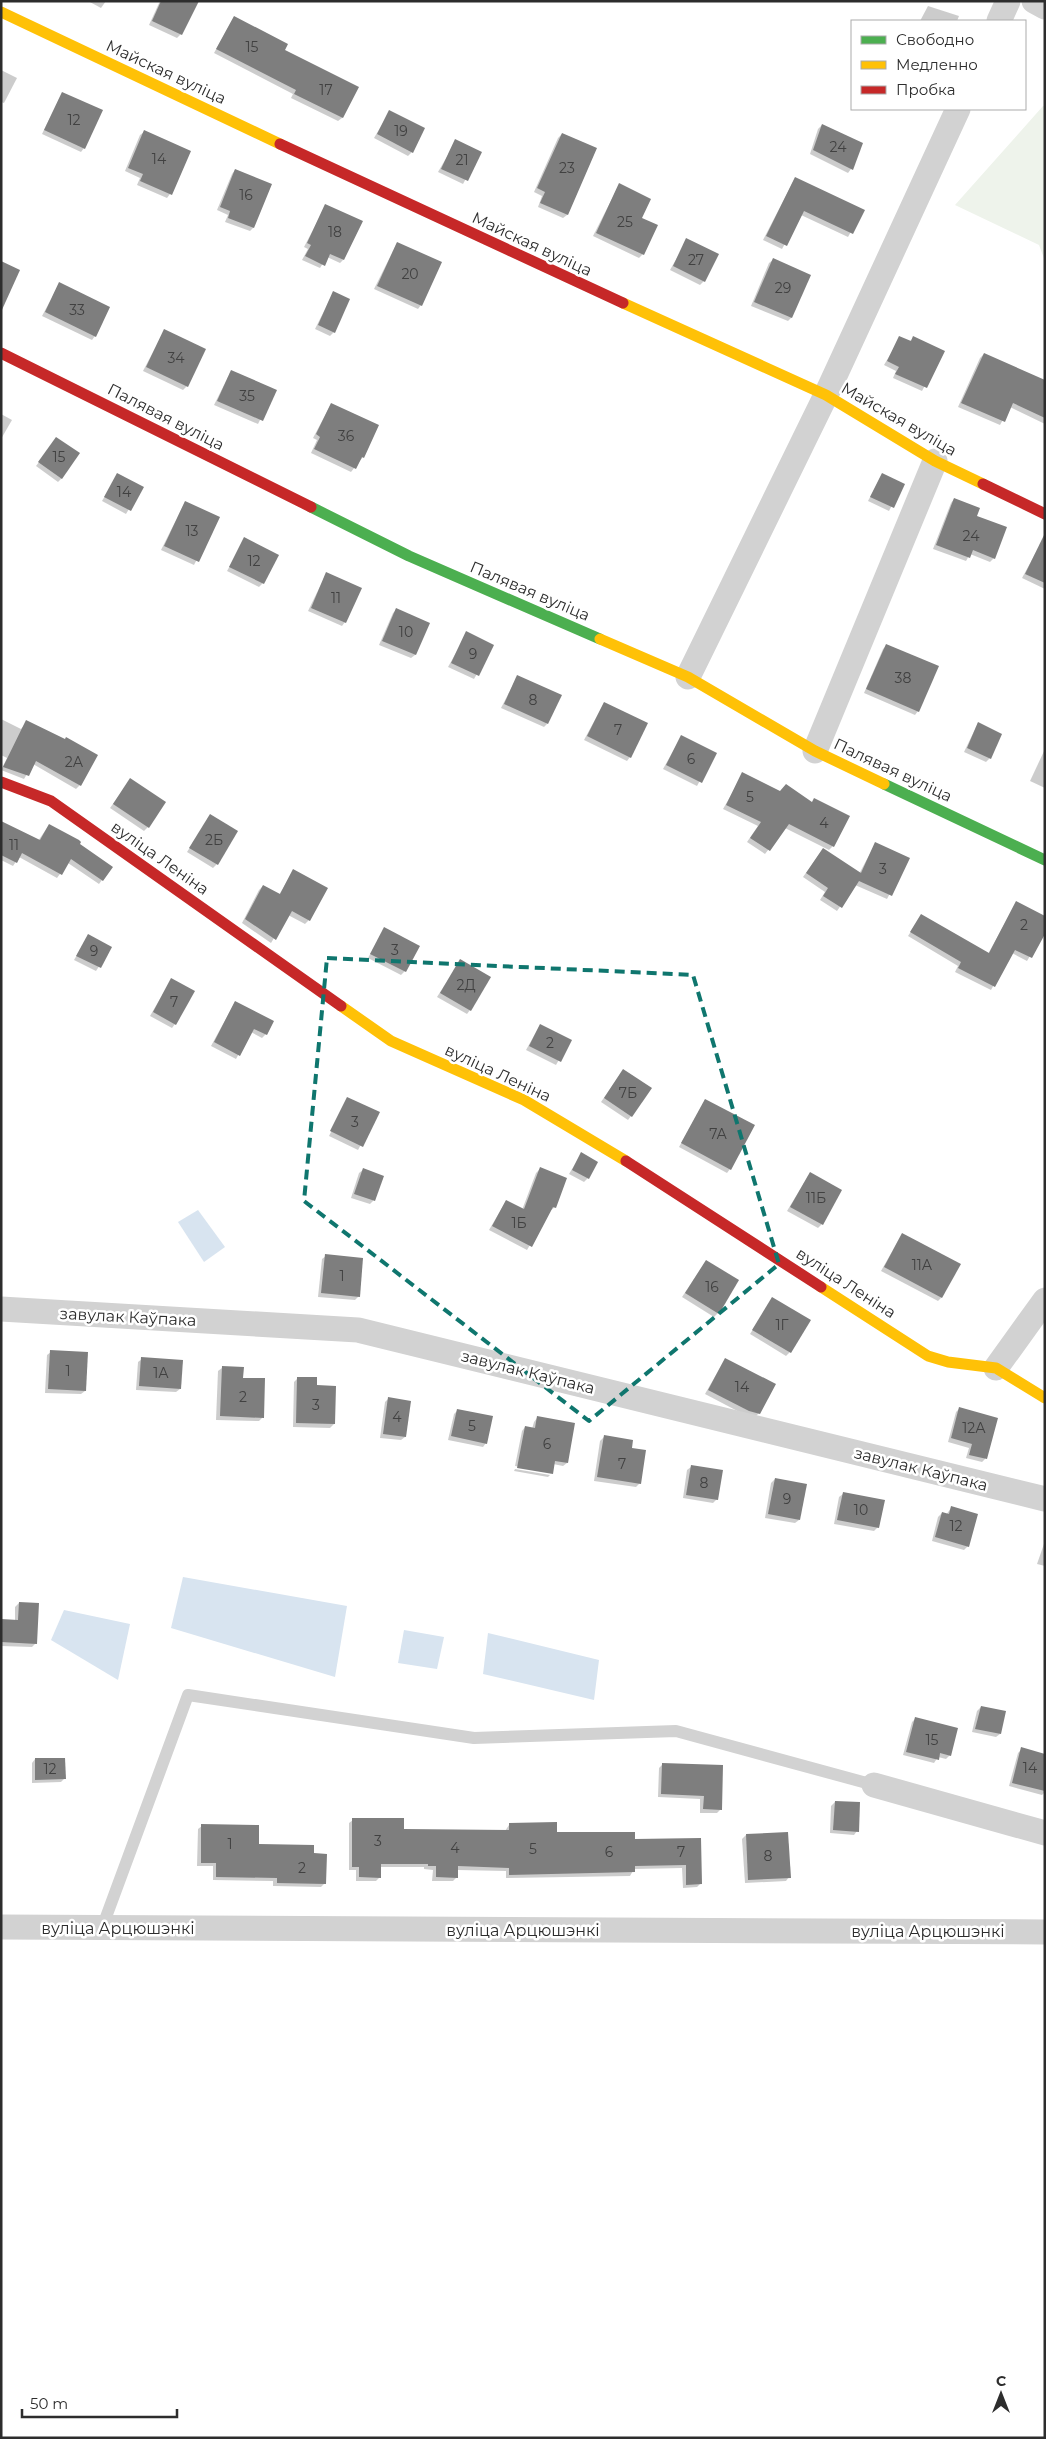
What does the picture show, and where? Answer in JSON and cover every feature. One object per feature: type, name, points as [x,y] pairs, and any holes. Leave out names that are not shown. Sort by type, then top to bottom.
[{"type":"street","points":[[999,20],[1008,1]]},
{"type":"street","points":[[1034,1],[1045,7]]},
{"type":"street","name":"Майская вуліца","points":[[1,12],[507,251],[826,395],[935,461],[1045,514]]},
{"type":"street","points":[[688,677],[826,395],[958,110]]},
{"type":"street","name":"Палявая вуліца","points":[[1,353],[409,556],[688,677],[815,751],[1045,860]]},
{"type":"street","points":[[815,751],[935,461]]},
{"type":"street","name":"вуліца Леніна","points":[[1,782],[51,801],[391,1042],[524,1100],[620,1157],[928,1356],[948,1362],[996,1368],[1045,1398]]},
{"type":"street","points":[[996,1368],[1045,1300]]},
{"type":"street","name":"завулак Каўпака","points":[[1,1309],[358,1330],[1045,1499]]},
{"type":"street","points":[[874,1785],[1045,1833]]},
{"type":"street","name":"вуліца Арцюшэнкі","points":[[1,1926],[1045,1932]]},
{"type":"lane","points":[[102,1928],[188,1695],[474,1738],[676,1731],[874,1785]]},
{"type":"highlighted area","points":[[327,958],[693,975],[779,1264],[589,1421],[304,1201]]},
{"type":"shaded area","points":[[1045,106],[1045,261],[1039,245],[955,205]]},
{"type":"shaded area","points":[[198,1210],[225,1247],[204,1262],[178,1222]]},
{"type":"shaded area","points":[[183,1577],[347,1606],[335,1677],[171,1628]]},
{"type":"shaded area","points":[[64,1610],[130,1624],[118,1680],[51,1640]]},
{"type":"shaded area","points":[[404,1630],[444,1637],[437,1669],[398,1663]]},
{"type":"shaded area","points":[[488,1633],[599,1660],[594,1700],[483,1674]]},
{"type":"building","points":[[161,1],[199,1],[182,35],[152,21]]},
{"type":"building","points":[[234,16],[288,44],[285,50],[359,87],[343,118],[294,94],[296,90],[216,49]]},
{"type":"building","points":[[62,92],[103,110],[85,149],[44,130]]},
{"type":"building","points":[[389,110],[425,128],[413,153],[377,134]]},
{"type":"building","points":[[822,124],[863,143],[853,170],[813,150]]},
{"type":"building","points":[[144,130],[191,151],[172,195],[140,181],[143,174],[128,168]]},
{"type":"building","points":[[562,133],[597,148],[568,215],[540,203],[545,192],[537,188]]},
{"type":"building","points":[[455,139],[482,152],[468,181],[441,169]]},
{"type":"building","points":[[235,169],[272,184],[254,228],[228,218],[230,211],[220,207]]},
{"type":"building","points":[[795,177],[865,210],[853,234],[804,211],[787,246],[766,236]]},
{"type":"building","points":[[619,183],[651,199],[642,218],[658,225],[644,255],[596,233]]},
{"type":"building","points":[[325,204],[363,221],[344,260],[330,254],[325,266],[305,256],[311,245],[307,243]]},
{"type":"building","points":[[686,238],[719,254],[705,282],[673,266]]},
{"type":"building","points":[[397,242],[442,262],[422,306],[377,286]]},
{"type":"building","points":[[773,258],[811,275],[792,318],[754,302]]},
{"type":"building","points":[[1,261],[20,270],[1,312]]},
{"type":"building","points":[[59,282],[110,307],[96,337],[45,312]]},
{"type":"building","points":[[333,291],[350,299],[335,333],[318,325]]},
{"type":"building","points":[[164,329],[206,349],[188,387],[146,367]]},
{"type":"building","points":[[899,336],[911,341],[913,336],[945,351],[927,388],[895,374],[899,367],[887,361]]},
{"type":"building","points":[[984,353],[1045,380],[1045,418],[1013,403],[1005,422],[961,403]]},
{"type":"building","points":[[231,370],[277,390],[263,421],[217,401]]},
{"type":"building","points":[[331,403],[379,425],[364,458],[362,457],[356,469],[314,449],[320,437],[316,434]]},
{"type":"building","points":[[56,437],[80,453],[62,479],[38,462]]},
{"type":"building","points":[[117,473],[144,487],[131,511],[104,497]]},
{"type":"building","points":[[882,473],[905,484],[894,508],[870,497]]},
{"type":"building","points":[[954,498],[980,508],[977,516],[1007,527],[995,559],[973,550],[970,558],[936,545]]},
{"type":"building","points":[[185,501],[220,517],[199,562],[164,546]]},
{"type":"building","points":[[1045,533],[1045,583],[1025,574]]},
{"type":"building","points":[[244,537],[279,555],[264,584],[229,567]]},
{"type":"building","points":[[326,572],[362,588],[346,623],[311,608]]},
{"type":"building","points":[[396,608],[430,623],[416,655],[382,641]]},
{"type":"building","points":[[466,631],[494,645],[479,676],[451,663]]},
{"type":"building","points":[[886,644],[939,666],[919,712],[866,689]]},
{"type":"building","points":[[517,675],[562,695],[548,724],[504,704]]},
{"type":"building","points":[[604,702],[648,723],[631,758],[587,736]]},
{"type":"building","points":[[26,720],[65,739],[66,737],[98,755],[81,786],[36,761],[29,776],[3,767]]},
{"type":"building","points":[[978,722],[1002,734],[991,759],[967,748]]},
{"type":"building","points":[[681,735],[717,753],[702,783],[666,765]]},
{"type":"building","points":[[742,772],[780,791],[786,784],[812,802],[814,798],[850,816],[834,847],[789,824],[770,851],[750,838],[761,822],[726,805]]},
{"type":"building","points":[[130,778],[166,802],[149,828],[113,804]]},
{"type":"building","points":[[210,814],[238,831],[218,865],[189,848]]},
{"type":"building","points":[[1,821],[40,840],[49,824],[79,840],[80,844],[113,867],[103,881],[71,859],[62,875],[22,853],[17,863],[1,855]]},
{"type":"building","points":[[875,842],[910,858],[892,896],[859,881],[842,908],[823,896],[828,888],[806,873],[823,848],[861,873]]},
{"type":"building","points":[[293,869],[328,888],[310,921],[292,911],[276,940],[245,919],[263,885],[280,894]]},
{"type":"building","points":[[1016,901],[1045,916],[1045,934],[1032,958],[1015,950],[995,987],[958,968],[961,962],[910,932],[921,914],[989,953]]},
{"type":"building","points":[[384,927],[420,946],[406,972],[370,954]]},
{"type":"building","points":[[88,934],[112,947],[101,968],[76,956]]},
{"type":"building","points":[[460,959],[491,977],[471,1011],[440,993]]},
{"type":"building","points":[[171,978],[195,991],[176,1025],[153,1012]]},
{"type":"building","points":[[235,1001],[274,1021],[267,1035],[254,1029],[240,1056],[214,1042]]},
{"type":"building","points":[[540,1024],[572,1040],[561,1062],[529,1046]]},
{"type":"building","points":[[623,1069],[652,1088],[632,1117],[604,1098]]},
{"type":"building","points":[[347,1097],[380,1112],[363,1147],[330,1131]]},
{"type":"building","points":[[705,1099],[755,1125],[731,1170],[681,1143]]},
{"type":"building","points":[[581,1152],[598,1162],[589,1179],[572,1170]]},
{"type":"building","points":[[540,1167],[567,1178],[556,1208],[553,1207],[532,1247],[492,1226],[506,1200],[524,1209]]},
{"type":"building","points":[[363,1168],[384,1176],[375,1201],[354,1194]]},
{"type":"building","points":[[810,1172],[842,1190],[823,1225],[790,1207]]},
{"type":"building","points":[[902,1233],[961,1264],[942,1298],[884,1267]]},
{"type":"building","points":[[325,1254],[363,1258],[360,1297],[321,1293]]},
{"type":"building","points":[[706,1260],[739,1280],[719,1314],[685,1293]]},
{"type":"building","points":[[772,1297],[811,1320],[791,1353],[752,1330]]},
{"type":"building","points":[[50,1350],[88,1352],[86,1391],[48,1389]]},
{"type":"building","points":[[141,1357],[183,1360],[181,1389],[139,1386]]},
{"type":"building","points":[[725,1358],[776,1384],[760,1414],[749,1411],[708,1390]]},
{"type":"building","points":[[222,1366],[244,1367],[243,1378],[265,1378],[264,1418],[220,1416]]},
{"type":"building","points":[[297,1377],[317,1377],[317,1385],[336,1386],[335,1424],[296,1423]]},
{"type":"building","points":[[388,1397],[411,1401],[406,1437],[383,1434]]},
{"type":"building","points":[[959,1407],[998,1418],[987,1459],[969,1455],[972,1444],[951,1438]]},
{"type":"building","points":[[457,1409],[493,1416],[487,1444],[451,1436]]},
{"type":"building","points":[[537,1416],[575,1423],[568,1463],[555,1461],[553,1474],[517,1468],[525,1426],[535,1428]]},
{"type":"building","points":[[604,1435],[633,1440],[632,1448],[646,1450],[641,1484],[597,1477]]},
{"type":"building","points":[[691,1465],[723,1470],[718,1500],[686,1495]]},
{"type":"building","points":[[775,1478],[807,1484],[800,1520],[768,1514]]},
{"type":"building","points":[[843,1492],[885,1500],[879,1528],[837,1520]]},
{"type":"building","points":[[951,1506],[978,1514],[969,1547],[935,1537],[942,1512],[949,1514]]},
{"type":"building","points":[[19,1602],[39,1603],[37,1644],[1,1642],[1,1619],[18,1620]]},
{"type":"building","points":[[981,1706],[1006,1711],[1001,1734],[975,1729]]},
{"type":"building","points":[[915,1717],[958,1728],[951,1756],[940,1753],[939,1760],[906,1752]]},
{"type":"building","points":[[1021,1747],[1045,1754],[1045,1791],[1012,1783]]},
{"type":"building","points":[[35,1758],[65,1758],[66,1779],[35,1780]]},
{"type":"building","points":[[662,1763],[723,1765],[722,1810],[703,1809],[704,1796],[661,1794]]},
{"type":"building","points":[[835,1801],[860,1802],[859,1832],[833,1830]]},
{"type":"building","points":[[352,1818],[404,1818],[404,1829],[509,1830],[509,1823],[557,1822],[557,1832],[635,1832],[635,1839],[701,1838],[702,1884],[686,1885],[686,1865],[635,1866],[635,1872],[509,1875],[509,1868],[458,1866],[458,1878],[436,1877],[436,1866],[428,1866],[428,1864],[381,1864],[381,1878],[359,1877],[359,1867],[352,1867]]},
{"type":"building","points":[[201,1824],[259,1825],[259,1844],[314,1845],[314,1853],[327,1854],[326,1884],[277,1883],[277,1878],[216,1877],[216,1863],[201,1863]]},
{"type":"building","points":[[788,1832],[791,1878],[748,1880],[746,1834]]},
{"type":"traffic: fast","points":[[311,507],[409,556],[600,639]]},
{"type":"traffic: fast","points":[[884,784],[1045,860]]},
{"type":"traffic: slow","points":[[1,12],[280,144]]},
{"type":"traffic: slow","points":[[623,303],[826,395],[935,461],[983,484]]},
{"type":"traffic: slow","points":[[600,639],[688,677],[815,751],[884,784]]},
{"type":"traffic: slow","points":[[341,1006],[391,1041],[524,1100],[626,1161]]},
{"type":"traffic: slow","points":[[821,1287],[928,1356],[948,1362],[996,1368],[1045,1398]]},
{"type":"traffic: jam","points":[[280,144],[623,303]]},
{"type":"traffic: jam","points":[[1,353],[311,507]]},
{"type":"traffic: jam","points":[[983,484],[1045,514]]},
{"type":"traffic: jam","points":[[1,782],[51,801],[341,1006]]},
{"type":"traffic: jam","points":[[626,1161],[821,1287]]}]
